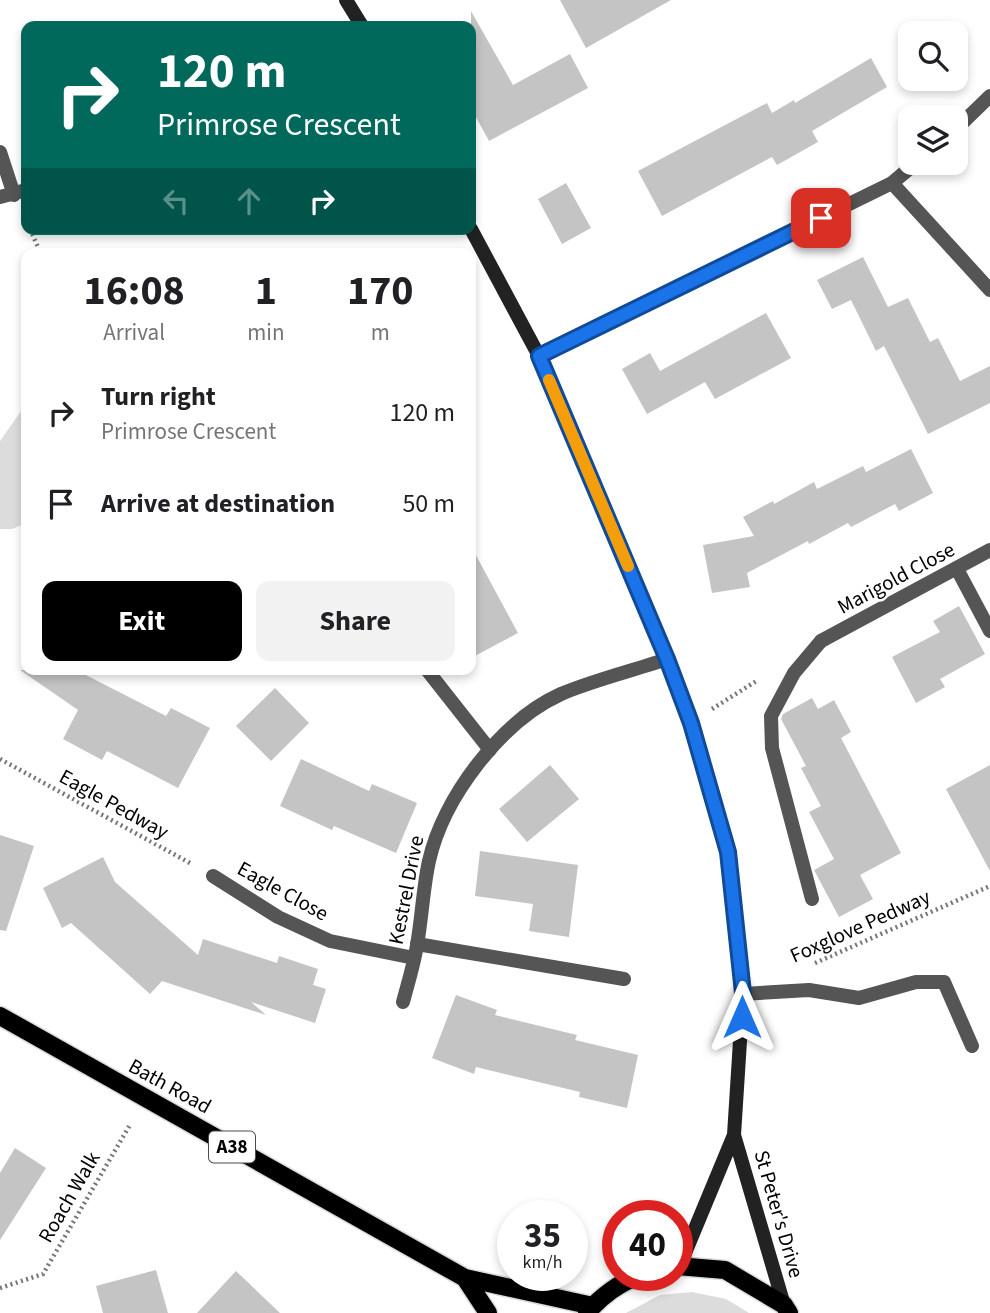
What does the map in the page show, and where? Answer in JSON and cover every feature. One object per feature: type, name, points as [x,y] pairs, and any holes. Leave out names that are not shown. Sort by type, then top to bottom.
[{"type":"main road","name":"Bath Road","points":[[0,1016],[464,1278],[590,1310],[614,1291]]},
{"type":"main road","points":[[693,1267],[725,1270],[787,1309]]},
{"type":"main road","name":"Bath Road","points":[[464,1278],[488,1313]]},
{"type":"street","points":[[346,0],[356,21]]},
{"type":"street","points":[[968,117],[990,96]]},
{"type":"street","points":[[0,152],[14,194]]},
{"type":"street","points":[[539,356],[892,183],[902,175]]},
{"type":"street","points":[[892,183],[990,290]]},
{"type":"street","name":"St Peter's Drive","points":[[474,235],[539,356],[667,659],[691,723],[728,852],[743,993],[734,1135],[693,1231]]},
{"type":"street","name":"Marigold Close","points":[[812,900],[772,748],[771,716],[794,673],[821,641],[990,550]]},
{"type":"street","points":[[957,569],[990,631]]},
{"type":"street","name":"Kestrel Drive","points":[[403,1002],[416,951],[429,860],[439,827],[453,800],[490,750],[523,718],[560,695],[667,659]]},
{"type":"street","points":[[431,675],[490,750]]},
{"type":"street","name":"Eagle Close","points":[[214,876],[278,917],[330,941],[624,979]]},
{"type":"street","points":[[743,993],[809,990],[859,998],[916,982],[944,982],[972,1046]]},
{"type":"street","name":"St Peter's Drive","points":[[734,1135],[787,1309]]},
{"type":"path","name":"Eagle Pedway","points":[[0,759],[214,876]]},
{"type":"path","name":"Foxglove Pedway","points":[[814,963],[990,886]]},
{"type":"path","name":"Roach Walk","points":[[0,1289],[43,1274],[146,1098]]},
{"type":"shaded area","points":[[21,411],[21,525],[12,529],[0,529],[0,441]]},
{"type":"shaded area","points":[[692,1292],[726,1299],[749,1313],[626,1313],[660,1295]]},
{"type":"building","points":[[560,0],[671,0],[586,48]]},
{"type":"building","points":[[471,11],[513,85],[570,54],[588,88],[489,141],[476,117],[476,21],[471,21]]},
{"type":"building","points":[[871,58],[887,87],[812,131],[818,142],[777,165],[772,157],[662,216],[638,171],[767,103],[772,113],[794,100],[795,103]]},
{"type":"building","points":[[566,183],[591,228],[562,244],[538,199]]},
{"type":"building","points":[[863,257],[888,307],[908,298],[930,342],[938,338],[960,381],[990,366],[990,403],[928,434],[884,346],[876,351],[851,300],[832,309],[817,280]]},
{"type":"building","points":[[766,313],[791,358],[715,399],[705,382],[647,414],[622,369],[650,353],[660,371]]},
{"type":"building","points":[[911,449],[933,493],[899,511],[895,504],[851,527],[848,523],[809,544],[808,541],[747,573],[750,587],[712,593],[703,545],[754,536],[743,517],[814,482],[817,489],[863,466],[866,472]]},
{"type":"building","points":[[476,555],[518,633],[476,655]]},
{"type":"building","points":[[959,606],[985,654],[940,679],[945,687],[916,703],[892,657],[940,632],[933,621]]},
{"type":"building","points":[[27,675],[86,675],[166,716],[171,708],[210,728],[178,788],[107,751],[102,760],[63,739],[78,710]]},
{"type":"building","points":[[275,688],[309,723],[271,761],[236,726]]},
{"type":"building","points":[[812,698],[818,709],[834,700],[851,732],[841,738],[901,853],[860,875],[873,899],[839,917],[814,870],[834,859],[809,812],[821,806],[801,768],[806,766],[781,719],[783,714]]},
{"type":"building","points":[[301,759],[369,791],[372,784],[417,803],[396,853],[334,826],[332,830],[280,806]]},
{"type":"building","points":[[550,765],[579,799],[527,842],[499,809]]},
{"type":"building","points":[[990,765],[990,871],[946,789]]},
{"type":"building","points":[[0,835],[34,846],[6,931],[0,930]]},
{"type":"building","points":[[480,851],[578,865],[569,937],[529,931],[533,904],[475,896]]},
{"type":"building","points":[[103,857],[115,882],[198,955],[203,939],[277,963],[279,956],[318,969],[313,985],[326,989],[315,1023],[251,1002],[266,1015],[162,981],[150,994],[71,923],[62,928],[43,888]]},
{"type":"building","points":[[456,995],[497,1010],[495,1015],[577,1035],[575,1040],[638,1055],[627,1108],[579,1097],[580,1092],[476,1067],[474,1074],[432,1058]]},
{"type":"building","points":[[15,1148],[46,1168],[0,1240],[0,1173]]},
{"type":"building","points":[[156,1270],[168,1313],[103,1313],[96,1286]]},
{"type":"building","points":[[236,1271],[280,1313],[197,1313]]},
{"type":"slow traffic","points":[[549,380],[628,566]]},
{"type":"route","points":[[742,1017],[743,993],[728,852],[691,723],[667,659],[539,356],[821,218]]}]
